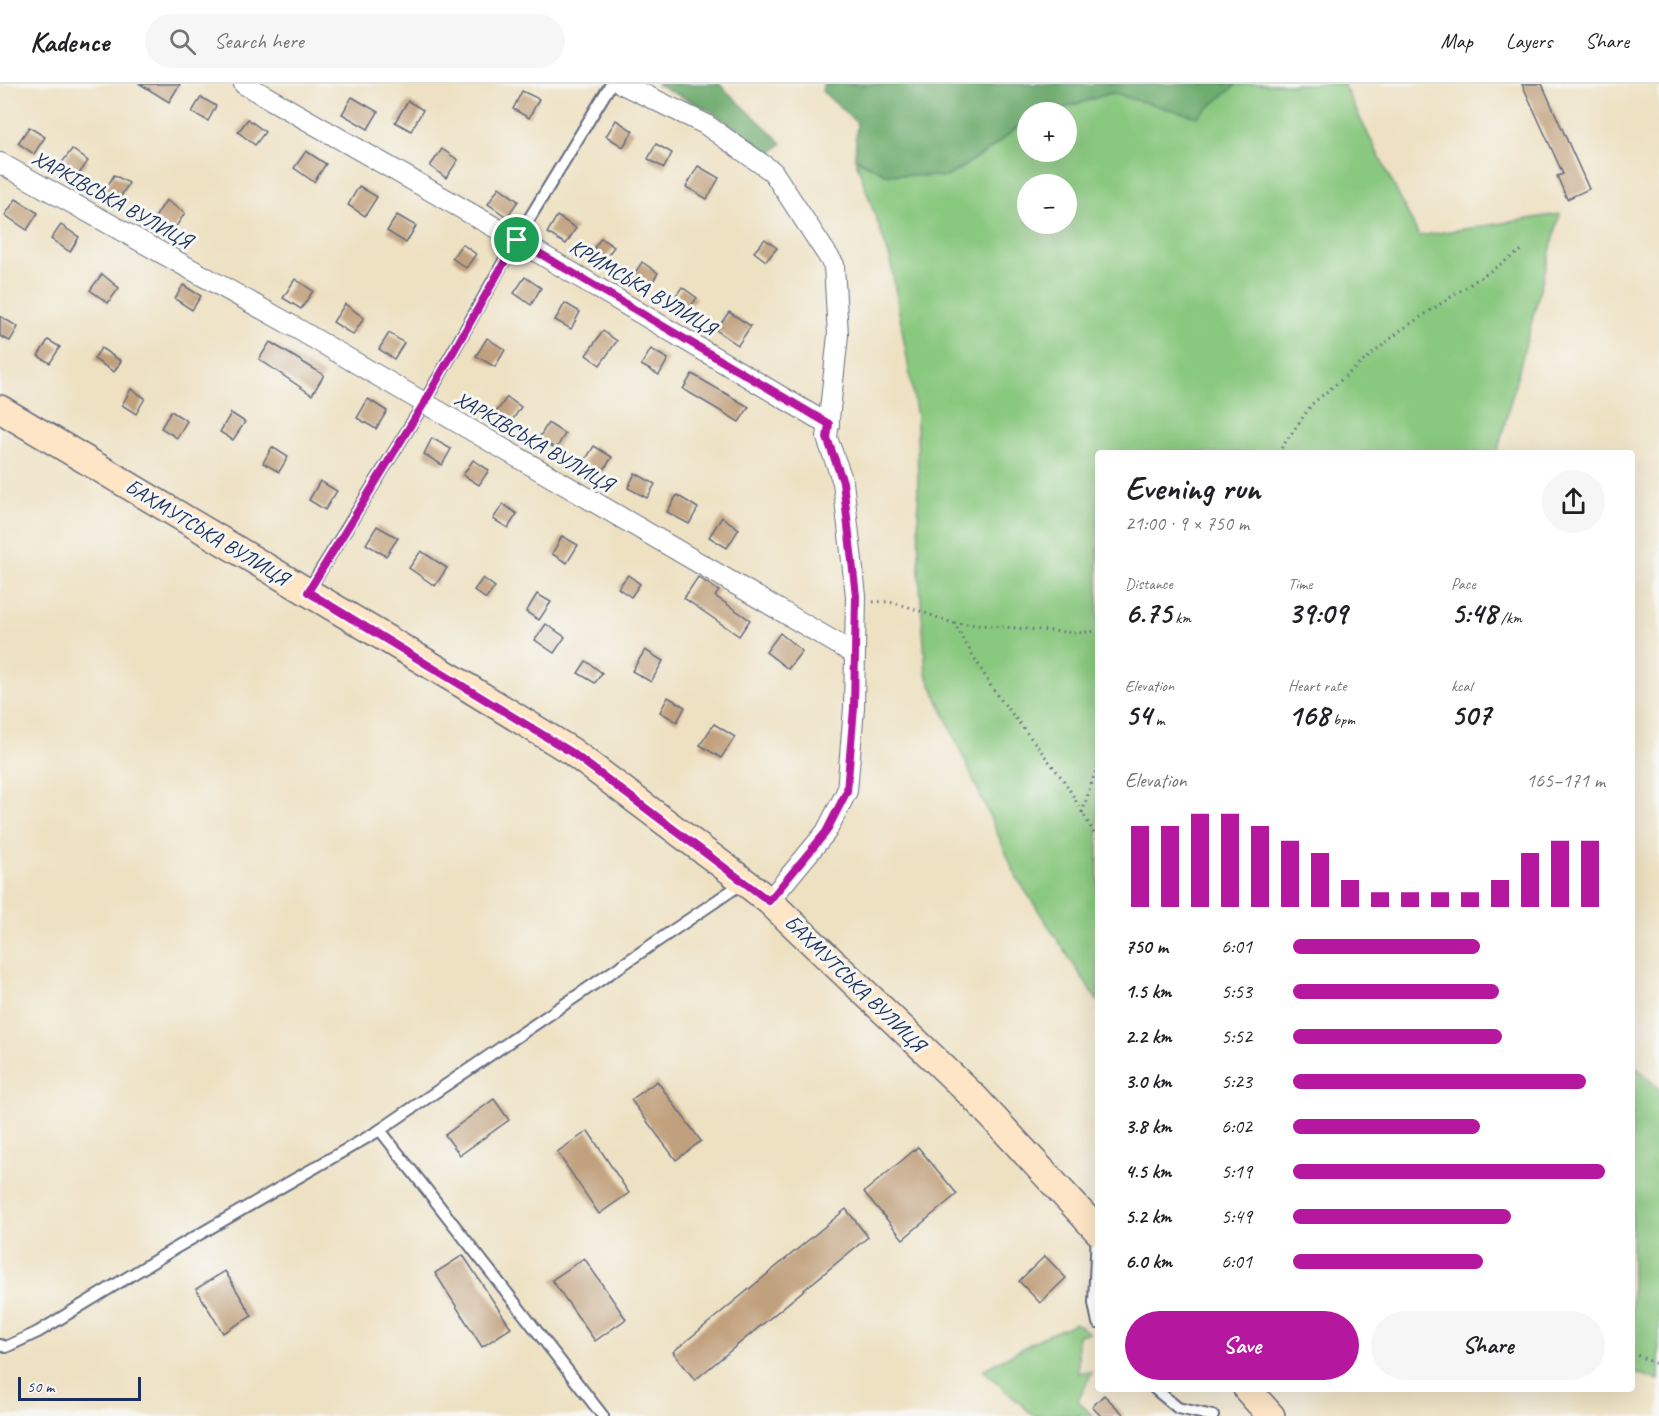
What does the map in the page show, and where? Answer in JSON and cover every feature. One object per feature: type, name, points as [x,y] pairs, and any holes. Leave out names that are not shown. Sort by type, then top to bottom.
[{"type":"main road","name":"БАХМУТСЬКА ВУЛИЦЯ","points":[[0,409],[571,752],[745,882],[769,901],[975,1098],[1095,1229]]},
{"type":"main road","points":[[1250,1392],[1271,1416]]},
{"type":"street","name":"КРИМСЬКА ВУЛИЦЯ","points":[[244,84],[517,240],[829,424]]},
{"type":"street","points":[[622,84],[705,124],[773,171],[834,265],[838,334],[827,438],[843,482],[856,604],[854,708],[847,791],[826,832],[769,901]]},
{"type":"street","name":"ХАРКІВСЬКА ВУЛИЦЯ","points":[[0,164],[284,321],[423,405],[855,654]]},
{"type":"lane","points":[[308,592],[423,405],[517,240],[611,84]]},
{"type":"lane","points":[[0,1345],[6,1347],[38,1332],[174,1249],[380,1130],[745,882]]},
{"type":"lane","points":[[380,1130],[603,1416]]},
{"type":"lane","points":[[1095,1279],[1095,1308]]},
{"type":"lane","points":[[1159,1392],[1178,1408],[1213,1416]]},
{"type":"path","points":[[1280,450],[1312,404],[1338,381],[1401,330],[1525,248]]},
{"type":"path","points":[[856,604],[896,602],[932,618],[954,623],[1077,633],[1095,631]]},
{"type":"path","points":[[954,623],[992,688],[1065,782],[1095,835]]},
{"type":"path","points":[[1082,813],[1095,773]]},
{"type":"path","points":[[1635,1354],[1659,1365]]},
{"type":"green space","points":[[656,84],[719,84],[782,143],[771,153],[709,110]]},
{"type":"green space","points":[[824,84],[1235,84],[1197,117],[1111,93],[1077,104],[1017,102],[1017,127],[989,150],[947,177],[885,174],[855,158],[857,123],[822,91]]},
{"type":"green space","points":[[1243,84],[1343,84],[1419,236],[1560,214],[1498,450],[1095,450],[1095,997],[1017,878],[926,673],[919,571],[917,417],[890,258],[855,158],[885,174],[947,177],[989,150],[1017,127],[1017,162],[1077,162],[1077,104],[1111,93],[1197,116],[1235,86]]},
{"type":"green space","points":[[1635,1066],[1659,1089],[1659,1380],[1635,1373]]},
{"type":"green space","points":[[1076,1323],[1089,1333],[1078,1335],[1078,1372],[1092,1372],[1078,1401],[1093,1416],[1034,1416],[983,1370],[1043,1337]]},
{"type":"building","points":[[140,84],[180,84],[169,102]]},
{"type":"building","points":[[1522,84],[1542,84],[1589,189],[1567,199],[1557,176],[1563,174]]},
{"type":"building","points":[[522,91],[539,99],[529,118],[513,109]]},
{"type":"building","points":[[201,97],[216,106],[208,121],[192,112]]},
{"type":"building","points":[[352,97],[378,112],[368,129],[342,114]]},
{"type":"building","points":[[408,101],[423,110],[411,131],[395,122]]},
{"type":"building","points":[[248,119],[265,132],[255,145],[238,132]]},
{"type":"building","points":[[616,120],[633,131],[623,147],[606,136]]},
{"type":"building","points":[[29,127],[45,137],[34,154],[18,143]]},
{"type":"building","points":[[656,144],[672,153],[664,168],[648,159]]},
{"type":"building","points":[[72,149],[88,161],[77,177],[61,164]]},
{"type":"building","points":[[442,149],[458,160],[446,178],[430,166]]},
{"type":"building","points":[[306,151],[326,164],[314,182],[294,168]]},
{"type":"building","points":[[698,166],[719,178],[707,199],[686,187]]},
{"type":"building","points":[[114,175],[129,183],[118,201],[104,192]]},
{"type":"building","points":[[359,186],[377,197],[365,216],[348,205]]},
{"type":"building","points":[[499,187],[518,201],[507,217],[488,204]]},
{"type":"building","points":[[16,199],[38,213],[27,230],[5,215]]},
{"type":"building","points":[[166,200],[185,213],[173,231],[154,219]]},
{"type":"building","points":[[397,215],[416,226],[406,243],[387,231]]},
{"type":"building","points":[[557,216],[576,228],[566,244],[547,233]]},
{"type":"building","points":[[61,225],[79,237],[70,252],[51,239]]},
{"type":"building","points":[[601,238],[614,247],[602,263],[590,254]]},
{"type":"building","points":[[765,239],[777,248],[766,261],[754,252]]},
{"type":"building","points":[[462,244],[476,254],[466,268],[452,258]]},
{"type":"building","points":[[642,262],[658,273],[647,291],[630,281]]},
{"type":"building","points":[[102,274],[119,288],[108,303],[90,290]]},
{"type":"building","points":[[525,277],[541,288],[531,305],[514,293]]},
{"type":"building","points":[[295,279],[313,291],[301,309],[283,298]]},
{"type":"building","points":[[183,285],[201,296],[192,310],[175,299]]},
{"type":"building","points":[[682,287],[697,298],[686,312],[672,301]]},
{"type":"building","points":[[565,303],[580,312],[571,329],[555,320]]},
{"type":"building","points":[[345,304],[364,318],[353,335],[333,322]]},
{"type":"building","points":[[729,312],[751,326],[738,345],[716,330]]},
{"type":"building","points":[[0,316],[18,327],[10,341],[0,336]]},
{"type":"building","points":[[603,331],[617,341],[600,365],[586,355]]},
{"type":"building","points":[[389,333],[404,343],[394,359],[379,349]]},
{"type":"building","points":[[487,338],[505,350],[495,367],[476,356]]},
{"type":"building","points":[[48,340],[60,347],[50,363],[38,356]]},
{"type":"building","points":[[270,342],[324,375],[312,395],[259,359]]},
{"type":"building","points":[[101,348],[121,361],[114,372],[94,359]]},
{"type":"building","points":[[651,349],[668,359],[659,375],[641,365]]},
{"type":"building","points":[[692,374],[749,407],[739,422],[683,389]]},
{"type":"building","points":[[131,389],[145,398],[136,414],[122,405]]},
{"type":"building","points":[[507,397],[521,407],[510,424],[495,414]]},
{"type":"building","points":[[368,399],[387,411],[376,429],[357,418]]},
{"type":"building","points":[[171,411],[187,421],[177,438],[161,428]]},
{"type":"building","points":[[231,413],[245,422],[233,440],[220,432]]},
{"type":"building","points":[[548,423],[565,434],[556,449],[539,438]]},
{"type":"building","points":[[432,438],[451,449],[442,465],[424,454]]},
{"type":"building","points":[[594,446],[612,457],[602,473],[584,462]]},
{"type":"building","points":[[272,447],[288,457],[279,472],[263,463]]},
{"type":"building","points":[[473,460],[489,470],[479,485],[463,475]]},
{"type":"building","points":[[635,473],[655,484],[647,498],[628,488]]},
{"type":"building","points":[[320,481],[337,491],[325,510],[309,500]]},
{"type":"building","points":[[677,495],[698,508],[689,524],[667,512]]},
{"type":"building","points":[[503,504],[517,514],[508,528],[493,519]]},
{"type":"building","points":[[722,517],[739,529],[727,548],[709,537]]},
{"type":"building","points":[[377,526],[398,538],[386,556],[366,544]]},
{"type":"building","points":[[562,536],[578,545],[567,563],[552,554]]},
{"type":"building","points":[[421,551],[447,568],[435,586],[409,568]]},
{"type":"building","points":[[628,575],[640,584],[631,597],[618,588]]},
{"type":"building","points":[[698,577],[719,591],[715,596],[750,620],[739,636],[684,598]]},
{"type":"building","points":[[483,578],[495,587],[486,599],[474,590]]},
{"type":"building","points":[[537,594],[551,602],[539,620],[526,612]]},
{"type":"building","points":[[546,624],[565,637],[554,653],[535,640]]},
{"type":"building","points":[[780,633],[802,651],[788,669],[766,652]]},
{"type":"building","points":[[645,650],[663,661],[651,682],[632,671]]},
{"type":"building","points":[[586,661],[602,673],[595,683],[578,673]]},
{"type":"building","points":[[668,697],[685,707],[677,722],[660,712]]},
{"type":"building","points":[[714,724],[735,737],[721,758],[700,745]]},
{"type":"building","points":[[657,1081],[701,1141],[676,1160],[631,1100]]},
{"type":"building","points":[[494,1099],[509,1120],[460,1155],[445,1135]]},
{"type":"building","points":[[588,1131],[629,1193],[599,1214],[557,1152]]},
{"type":"building","points":[[918,1147],[957,1194],[903,1239],[864,1192]]},
{"type":"building","points":[[846,1209],[868,1237],[695,1380],[673,1352]]},
{"type":"building","points":[[463,1255],[511,1328],[482,1347],[435,1273]]},
{"type":"building","points":[[1045,1256],[1066,1278],[1040,1303],[1019,1281]]},
{"type":"building","points":[[584,1258],[626,1319],[595,1341],[552,1280]]},
{"type":"building","points":[[225,1271],[252,1316],[223,1333],[196,1289]]},
{"type":"building","points":[[1104,1395],[1125,1416],[1101,1416],[1092,1407]]},
{"type":"route","points":[[517,240],[829,424],[827,438],[843,482],[856,596],[854,708],[847,791],[826,832],[769,901],[571,752],[308,592],[423,405],[517,240]]}]
